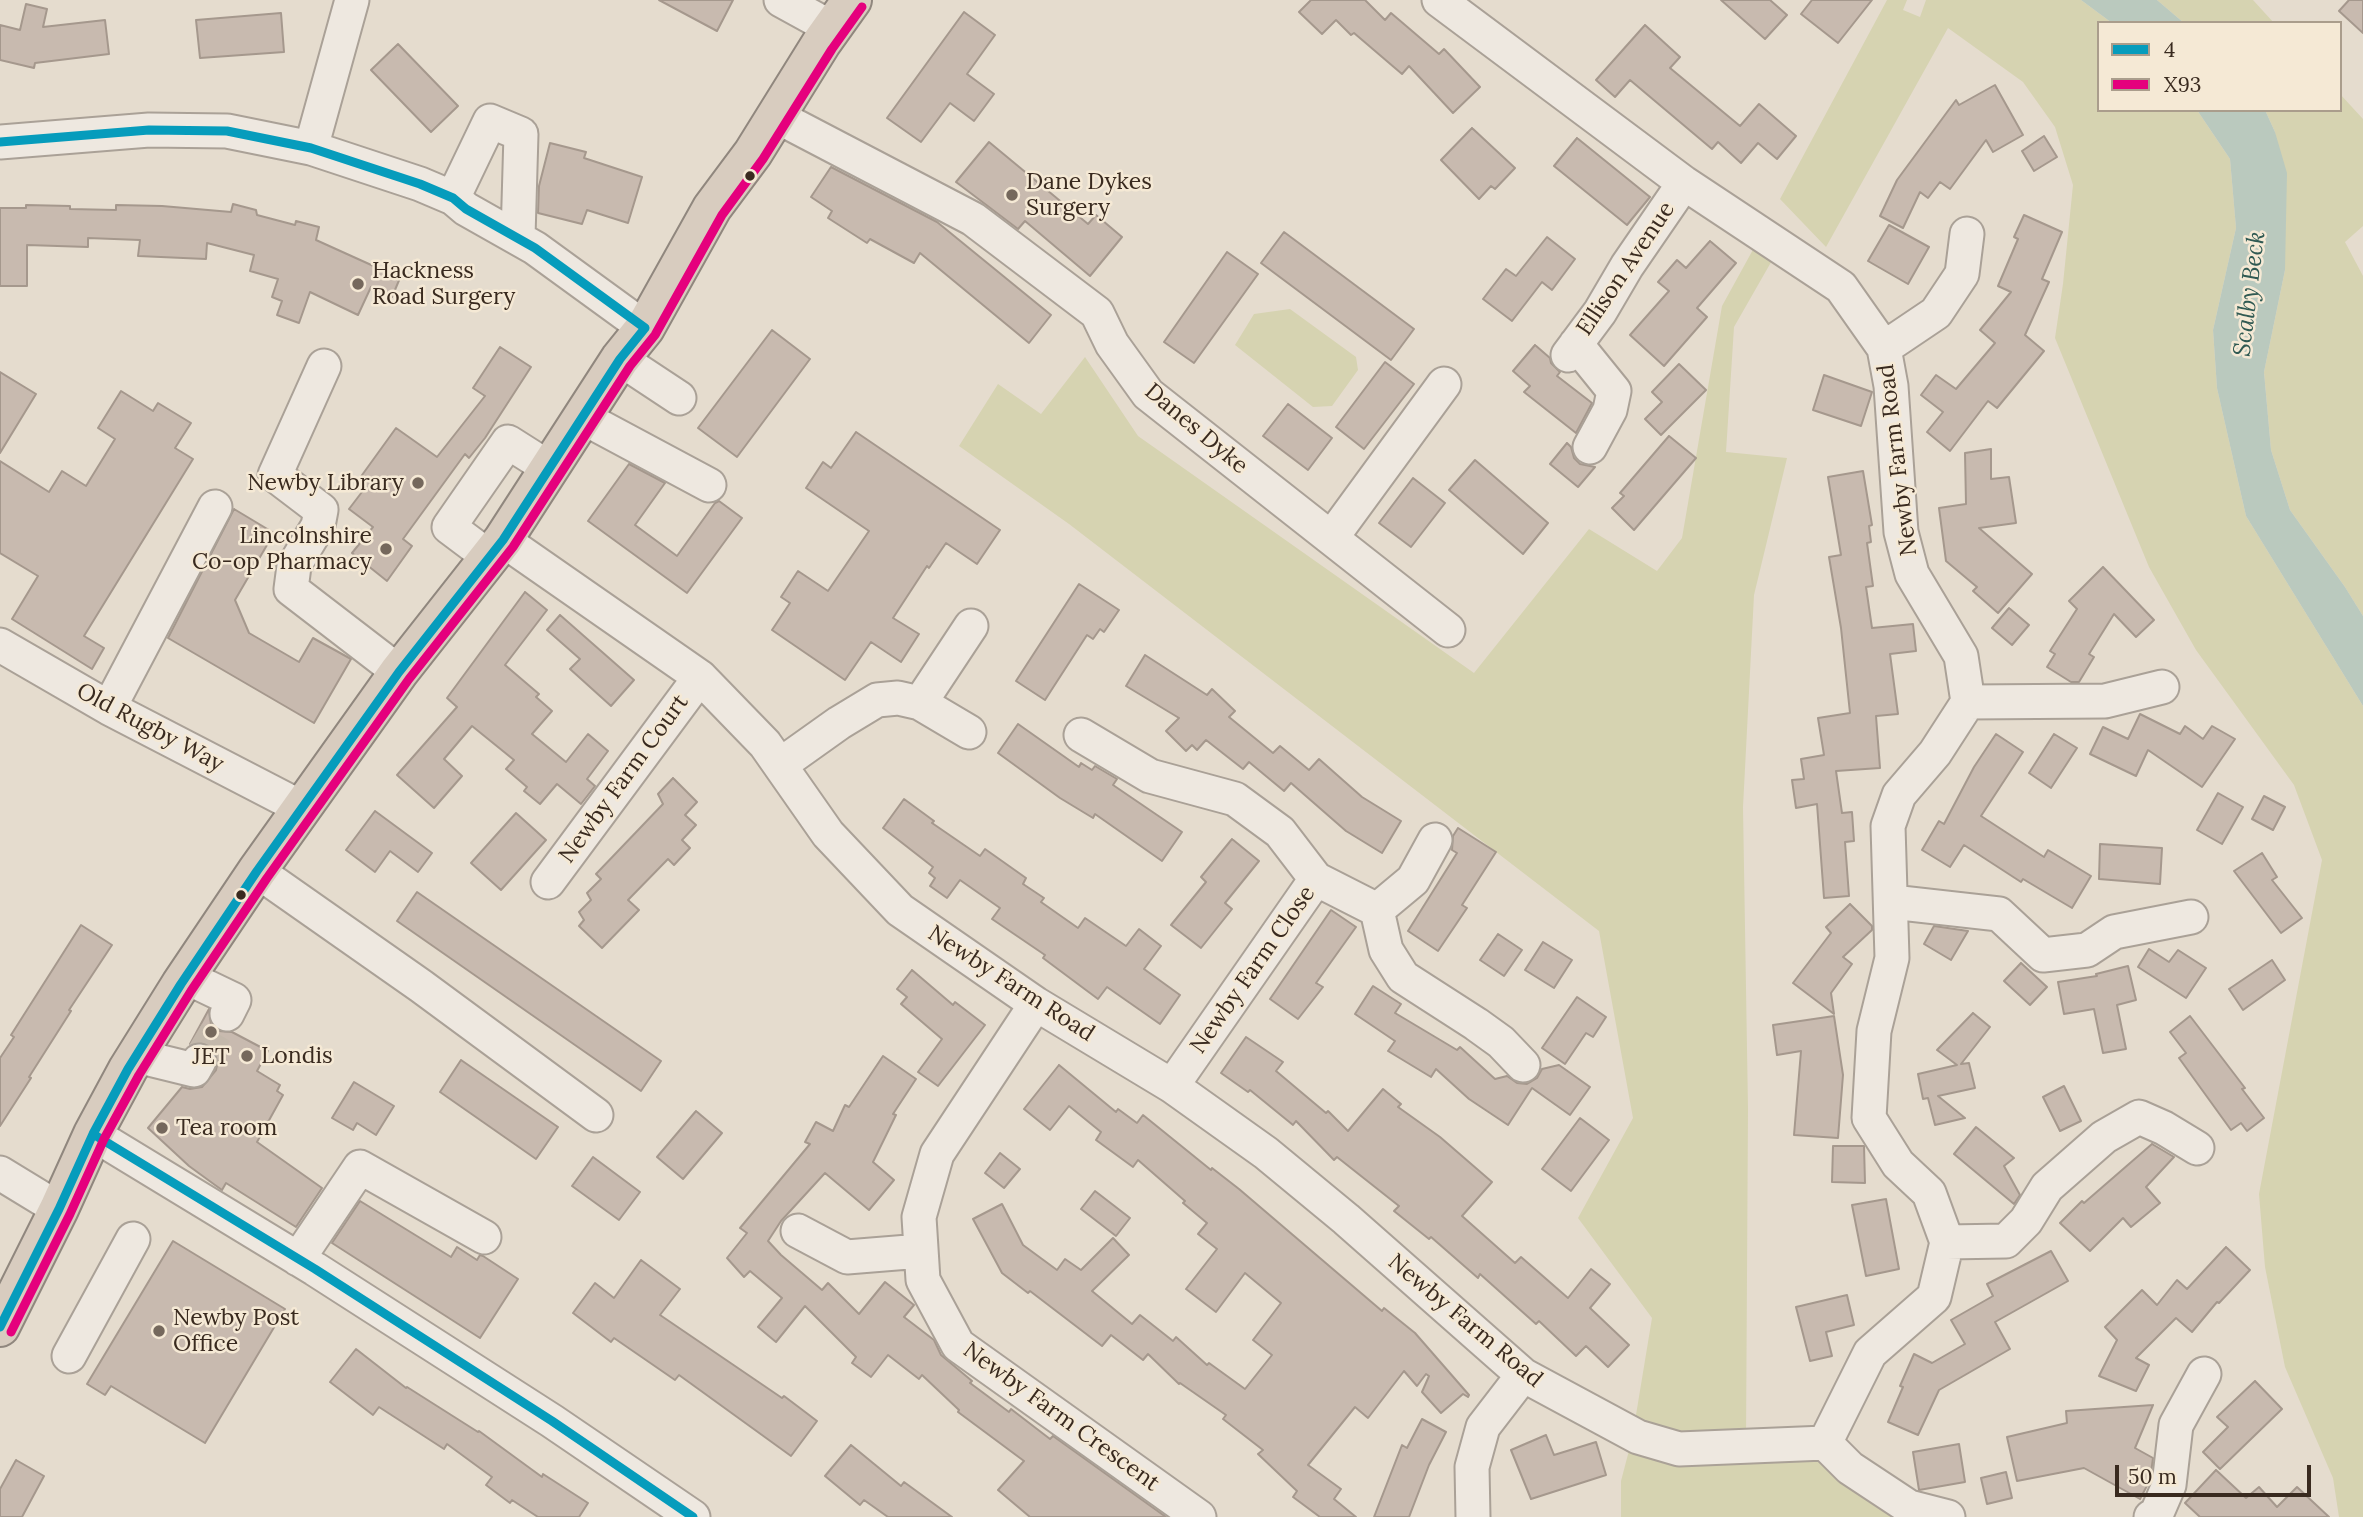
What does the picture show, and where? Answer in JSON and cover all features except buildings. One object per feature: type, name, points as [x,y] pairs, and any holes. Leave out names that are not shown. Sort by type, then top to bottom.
[{"type":"highway","points":[[0,1327],[59,1209],[93,1133],[186,976],[399,672],[496,548],[620,359],[645,328],[712,208],[753,153],[842,14]]},
{"type":"street","points":[[311,148],[352,0]]},
{"type":"street","points":[[781,0],[842,14]]},
{"type":"street","name":"Newby Farm Road","points":[[1443,1],[1684,183],[1841,287],[1884,348],[1891,386],[1901,532],[1912,574],[1961,656],[1968,702]]},
{"type":"street","name":"Danes Dyke","points":[[776,116],[973,219],[1087,305],[1097,313],[1112,344],[1148,394],[1448,630]]},
{"type":"street","points":[[453,198],[490,121],[521,134],[518,237]]},
{"type":"street","points":[[0,142],[149,130],[226,131],[311,148],[420,184],[453,198],[467,209],[518,237],[645,328]]},
{"type":"street","name":"Ellison Avenue","points":[[1590,447],[1610,410],[1614,391],[1572,349],[1600,312],[1627,266],[1684,183]]},
{"type":"street","points":[[1884,348],[1936,313],[1962,274],[1967,234]]},
{"type":"street","points":[[620,359],[679,398]]},
{"type":"street","points":[[324,366],[275,475],[321,510],[318,526],[294,566],[291,589],[399,672]]},
{"type":"street","points":[[1332,537],[1444,384]]},
{"type":"street","points":[[582,416],[709,485]]},
{"type":"street","name":"Newby Farm Road","points":[[549,468],[508,442],[449,527],[496,548],[700,677],[765,744],[828,834],[900,910],[1036,1004],[1172,1086],[1266,1153],[1346,1219],[1523,1375],[1638,1437],[1679,1449],[1825,1443]]},
{"type":"street","points":[[109,708],[215,507]]},
{"type":"street","points":[[920,703],[971,626]]},
{"type":"street","name":"Old Rugby Way","points":[[0,645],[109,708],[302,808]]},
{"type":"street","name":"Newby Farm Court","points":[[548,882],[700,677]]},
{"type":"street","points":[[1948,1517],[1909,1507],[1850,1468],[1825,1443],[1870,1353],[1934,1297],[1947,1242],[1929,1193],[1898,1164],[1869,1118],[1874,1031],[1892,958],[1888,826],[1899,795],[1935,753],[1968,702],[2105,701],[2162,687]]},
{"type":"street","points":[[780,765],[877,700],[898,698],[920,703],[969,732]]},
{"type":"street","name":"Newby Farm Close","points":[[1103,738],[1150,776],[1236,799],[1280,832],[1316,879],[1172,1086]]},
{"type":"street","points":[[1377,910],[1413,880],[1435,840]]},
{"type":"street","points":[[257,872],[421,986],[596,1115]]},
{"type":"street","points":[[1316,879],[1377,910]]},
{"type":"street","points":[[1892,902],[1999,914],[2043,955],[2087,950],[2114,932],[2191,918]]},
{"type":"street","points":[[1377,910],[1386,950],[1403,976],[1513,1043]]},
{"type":"street","points":[[186,976],[234,1000],[227,1014]]},
{"type":"street","name":"Newby Farm Crescent","points":[[1036,1004],[937,1154],[919,1217],[923,1280],[958,1345],[1199,1517]]},
{"type":"street","points":[[137,1055],[194,1070],[199,1061]]},
{"type":"street","points":[[1947,1242],[2006,1241],[2026,1221],[2047,1187],[2104,1137],[2139,1117],[2197,1148]]},
{"type":"street","points":[[93,1133],[298,1259],[552,1421],[693,1517]]},
{"type":"street","points":[[298,1259],[360,1167],[484,1237]]},
{"type":"street","points":[[0,1173],[59,1209]]},
{"type":"street","points":[[798,1231],[847,1257],[920,1251]]},
{"type":"street","points":[[69,1356],[133,1239]]},
{"type":"street","points":[[2151,1517],[2156,1514],[2169,1485],[2176,1424],[2204,1374]]},
{"type":"street","points":[[1473,1517],[1472,1467],[1483,1427],[1523,1375]]},
{"type":"shaded area","points":[[1887,0],[1907,0],[1903,10],[1920,17],[1926,0],[2081,0],[2109,21],[2097,21],[2097,112],[2198,112],[2230,159],[2236,228],[2213,330],[2217,388],[2246,516],[2363,706],[2363,1517],[2339,1517],[2333,1478],[2285,1367],[2265,1267],[2259,1194],[2322,860],[2294,785],[2196,650],[2149,567],[2055,338],[2073,185],[2055,127],[2023,82],[1948,28],[1826,247],[1780,199]]},
{"type":"shaded area","points":[[2157,0],[2253,0],[2272,21],[2182,21]]},
{"type":"shaded area","points":[[2342,96],[2363,119],[2363,226],[2345,242],[2363,276],[2363,616],[2290,510],[2271,450],[2264,372],[2285,270],[2275,132],[2266,112],[2342,112]]},
{"type":"shaded area","points":[[1755,246],[1774,257],[1734,327],[1726,452],[1787,458],[1754,595],[1743,807],[1748,1109],[1746,1440],[1634,1427],[1652,1318],[1578,1218],[1633,1118],[1599,931],[1069,524],[959,446],[998,384],[1041,414],[1085,357],[1138,436],[1474,673],[1589,529],[1657,571],[1682,538],[1722,306]]},
{"type":"shaded area","points":[[1290,309],[1356,357],[1358,370],[1332,406],[1313,407],[1235,345],[1254,314]]},
{"type":"shaded area","points":[[1632,1439],[1822,1448],[1909,1517],[1621,1517],[1621,1481]]},
{"type":"water","points":[[2081,0],[2157,0],[2182,21],[2109,21]]},
{"type":"water","name":"Scalby Beck","points":[[2198,112],[2266,112],[2287,173],[2285,270],[2264,372],[2271,450],[2290,510],[2363,616],[2363,706],[2246,516],[2217,388],[2213,330],[2236,228],[2230,159]]},
{"type":"tunnel","points":[[199,1061],[227,1014]]},
{"type":"transit line","name":"X93","points":[[11,1332],[104,1139],[139,1075],[191,991],[267,878],[409,679],[513,547],[630,366],[655,335],[722,215],[763,159],[832,49],[862,7]]},
{"type":"transit line","name":"4","points":[[0,142],[149,130],[227,131],[311,148],[420,184],[453,198],[466,209],[535,248],[645,328],[620,359],[503,540],[399,672],[257,871],[181,984],[128,1069],[93,1134],[0,1327]]},
{"type":"transit line","name":"4","points":[[93,1134],[315,1269],[552,1421],[693,1517]]},
{"type":"place","name":"Dane Dykes Surgery","points":[[1012,195]]},
{"type":"place","name":"Hackness Road Surgery","points":[[358,284]]},
{"type":"place","name":"Newby Library","points":[[418,483]]},
{"type":"place","name":"Lincolnshire Co-op Pharmacy","points":[[386,549]]},
{"type":"place","name":"JET","points":[[211,1032]]},
{"type":"place","name":"Londis","points":[[247,1056]]},
{"type":"place","name":"Tea room","points":[[162,1128]]},
{"type":"place","name":"Newby Post Office","points":[[159,1331]]}]
